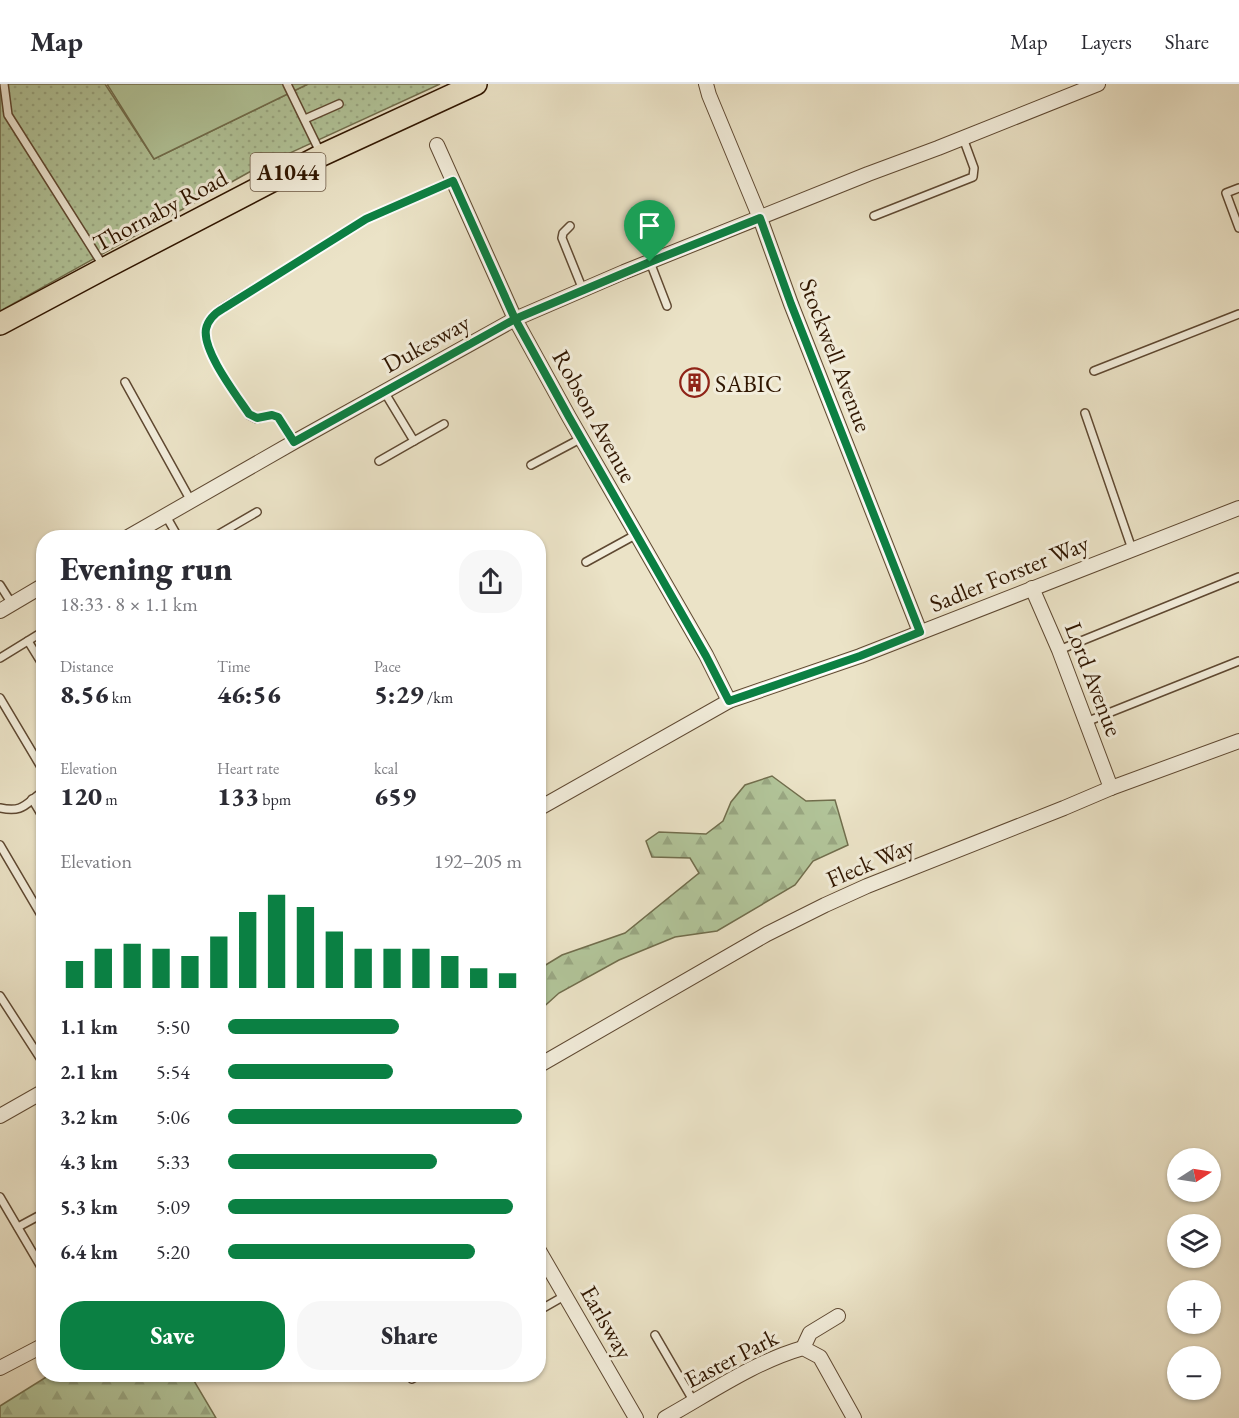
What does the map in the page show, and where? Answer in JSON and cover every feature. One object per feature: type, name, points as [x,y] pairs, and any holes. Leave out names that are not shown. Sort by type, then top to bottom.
[{"type":"main road","name":"Thornaby Road","points":[[0,324],[322,155],[476,84]]},
{"type":"street","name":"Dukesway","points":[[141,530],[515,319],[650,262],[963,138],[1068,89],[1098,84]]},
{"type":"street","name":"Stockwell Avenue","points":[[705,88],[760,218],[791,304],[920,632]]},
{"type":"street","name":"Robson Avenue","points":[[437,145],[515,319],[706,656],[729,701]]},
{"type":"street","name":"Sadler Forster Way","points":[[546,804],[729,701],[860,656],[1239,508]]},
{"type":"street","name":"Lord Avenue","points":[[1032,588],[1059,650],[1111,788]]},
{"type":"street","points":[[6,607],[36,590]]},
{"type":"street","name":"Fleck Way","points":[[546,1061],[767,934],[825,905],[1111,788],[1239,741]]},
{"type":"street","points":[[0,1116],[36,1096]]},
{"type":"street","name":"Earlsway","points":[[546,1262],[636,1418]]},
{"type":"street","points":[[803,1348],[810,1333],[838,1316]]},
{"type":"street","name":"Easter Park","points":[[665,1418],[762,1363],[803,1348],[820,1357],[854,1418]]},
{"type":"street","points":[[0,1368],[36,1349]]},
{"type":"lane","points":[[4,84],[8,115],[105,268]]},
{"type":"lane","points":[[287,84],[322,155]]},
{"type":"lane","points":[[305,119],[339,104]]},
{"type":"lane","points":[[874,216],[973,177],[974,168],[963,138]]},
{"type":"lane","points":[[294,442],[278,417],[272,415],[257,418],[249,414],[210,353],[206,337],[209,321],[215,313],[366,219],[453,181]]},
{"type":"lane","points":[[1239,188],[1226,193],[1239,228]]},
{"type":"lane","points":[[570,226],[563,233],[562,238],[583,290]]},
{"type":"lane","points":[[650,262],[667,306]]},
{"type":"lane","points":[[1094,371],[1239,314]]},
{"type":"lane","points":[[125,382],[192,501]]},
{"type":"lane","points":[[384,393],[414,441]]},
{"type":"lane","points":[[1085,413],[1132,549]]},
{"type":"lane","points":[[379,461],[444,424]]},
{"type":"lane","points":[[531,465],[582,438]]},
{"type":"lane","points":[[226,530],[257,512]]},
{"type":"lane","points":[[166,516],[174,530]]},
{"type":"lane","points":[[586,562],[637,534]]},
{"type":"lane","points":[[1059,650],[1239,577]]},
{"type":"lane","points":[[0,585],[6,607]]},
{"type":"lane","points":[[0,658],[36,636]]},
{"type":"lane","points":[[28,641],[36,654]]},
{"type":"lane","points":[[1086,722],[1239,661]]},
{"type":"lane","points":[[0,698],[36,759]]},
{"type":"lane","points":[[0,808],[19,809],[36,796]]},
{"type":"lane","points":[[32,799],[36,806]]},
{"type":"lane","points":[[0,845],[36,906]]},
{"type":"lane","points":[[0,996],[36,1052]]},
{"type":"lane","points":[[0,1197],[36,1258]]},
{"type":"lane","points":[[18,1227],[36,1217]]},
{"type":"lane","points":[[546,1306],[566,1295]]},
{"type":"lane","points":[[655,1335],[694,1402]]},
{"type":"green space","points":[[0,84],[105,84],[154,159],[308,84],[440,84],[253,170],[0,311]]},
{"type":"green space","points":[[107,84],[308,84],[154,159]]},
{"type":"green space","points":[[772,776],[806,801],[835,800],[848,845],[813,861],[795,885],[717,931],[675,937],[619,960],[559,993],[546,1005],[546,965],[562,955],[625,933],[699,873],[690,858],[652,857],[646,841],[659,832],[706,834],[723,821],[731,802],[745,785]]},
{"type":"green space","points":[[38,1382],[195,1382],[216,1418],[0,1418],[0,1406]]},
{"type":"place","name":"SABIC","points":[[694,383]]},
{"type":"route","points":[[650,262],[515,319],[294,442],[278,417],[272,415],[257,418],[249,414],[210,353],[206,337],[209,321],[215,313],[366,219],[453,181],[515,319],[706,656],[729,701],[860,656],[920,632],[791,304],[760,218],[650,262]]}]
